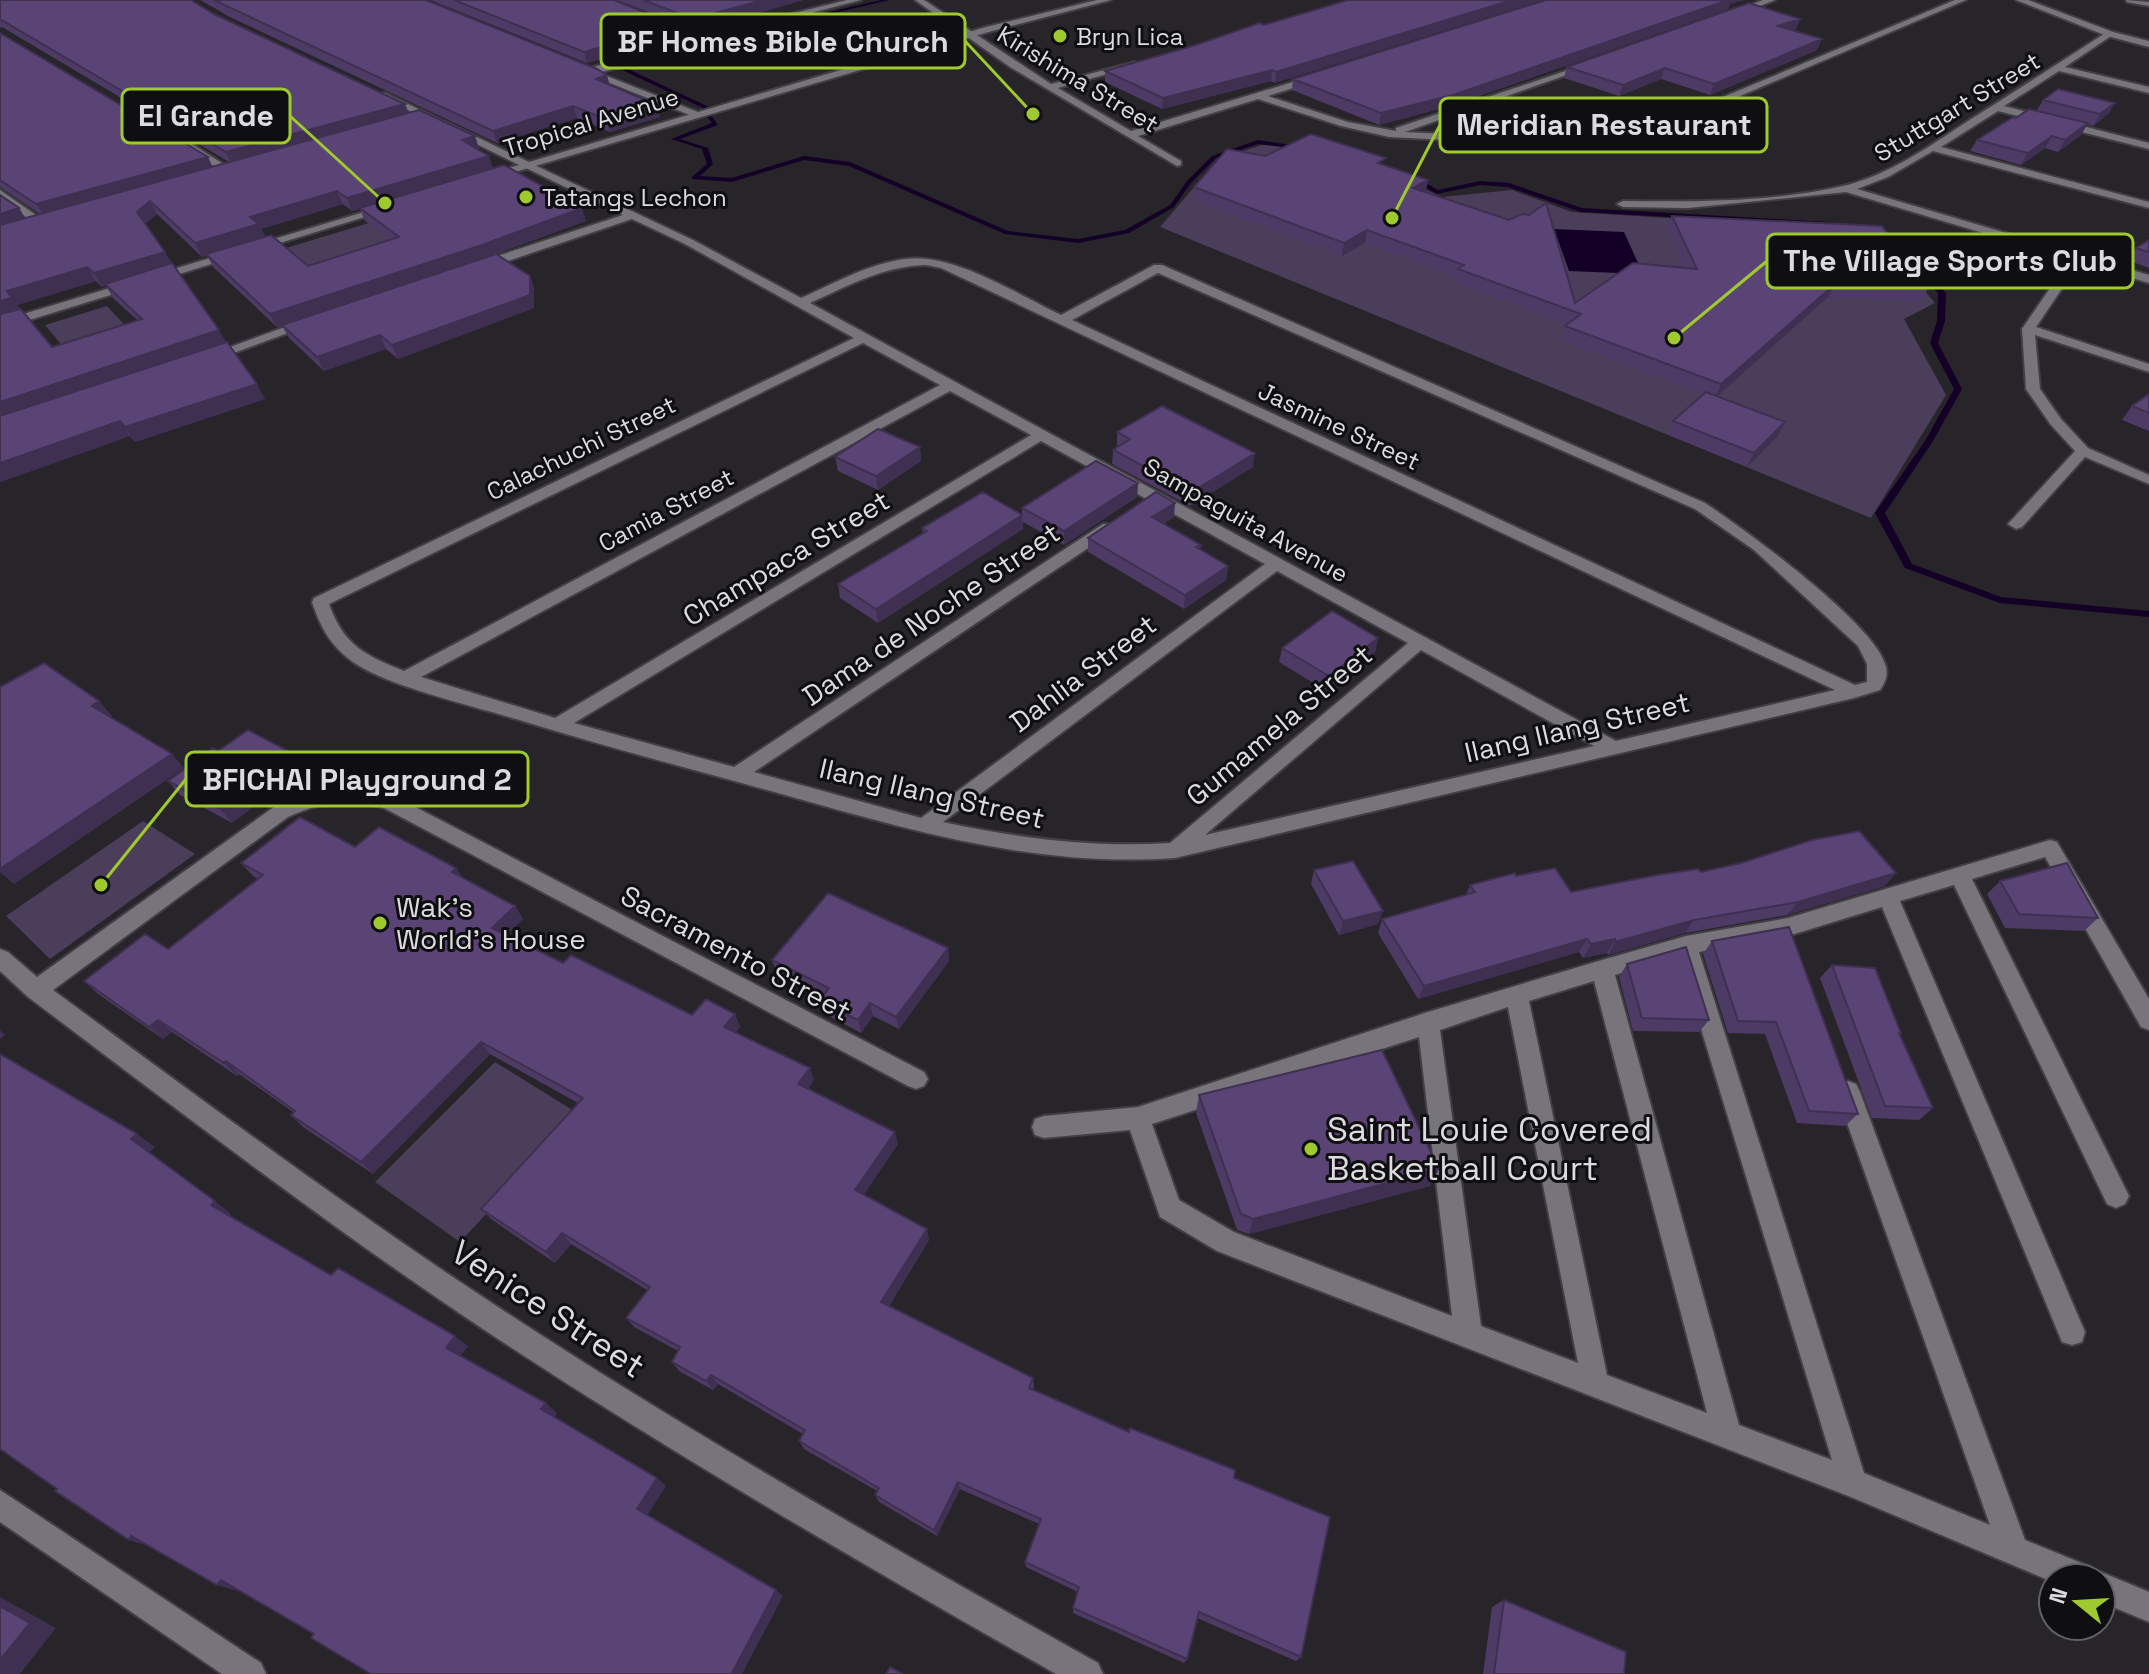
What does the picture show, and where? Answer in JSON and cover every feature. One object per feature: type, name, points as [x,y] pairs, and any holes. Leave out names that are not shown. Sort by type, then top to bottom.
[{"type":"street","points":[[591,73],[700,39],[857,0]]},
{"type":"street","name":"Kirishima Street","points":[[919,0],[968,35],[1177,163]]},
{"type":"street","name":"Tropical Avenue","points":[[480,180],[968,35],[1107,0]]},
{"type":"street","points":[[1727,15],[1771,0]]},
{"type":"street","points":[[1259,96],[1345,124],[1389,134],[1566,139],[1690,114],[1962,0]]},
{"type":"street","points":[[2020,0],[2110,34],[2149,44]]},
{"type":"street","points":[[2130,0],[2149,4]]},
{"type":"street","points":[[686,33],[700,39]]},
{"type":"street","name":"Stuttgart Street","points":[[1623,204],[1730,202],[1846,189],[1884,175],[1932,148],[1999,108],[2110,34]]},
{"type":"street","points":[[1389,134],[1610,56]]},
{"type":"street","points":[[1051,87],[1142,61]]},
{"type":"street","points":[[576,67],[695,114]]},
{"type":"street","points":[[2059,68],[2149,90]]},
{"type":"street","points":[[1133,134],[1320,77]]},
{"type":"street","name":"Sampaguita Avenue","points":[[374,91],[689,242],[1041,435],[1141,505],[1276,564],[1612,747]]},
{"type":"street","points":[[1999,108],[2149,146]]},
{"type":"street","points":[[414,121],[428,117]]},
{"type":"street","points":[[180,141],[231,172]]},
{"type":"street","points":[[1932,148],[2149,205]]},
{"type":"street","points":[[217,176],[245,168]]},
{"type":"street","points":[[1846,189],[2149,279]]},
{"type":"street","points":[[0,193],[42,224]]},
{"type":"street","points":[[0,325],[394,206]]},
{"type":"street","points":[[461,272],[631,216]]},
{"type":"street","points":[[25,229],[57,220]]},
{"type":"street","points":[[2078,257],[2028,329],[2033,389],[2056,422],[2083,451],[2149,480]]},
{"type":"street","name":"Jasmine Street","points":[[800,303],[893,264],[919,260],[944,265],[1854,692]]},
{"type":"street","points":[[1062,320],[1158,268],[1670,491],[1732,525],[1864,642],[1877,662],[1879,676],[1874,686],[1854,692]]},
{"type":"street","points":[[194,362],[329,316]]},
{"type":"street","points":[[2028,329],[2149,368]]},
{"type":"street","name":"Calachuchi Street","points":[[320,602],[863,338]]},
{"type":"street","name":"Camia Street","points":[[405,678],[950,385]]},
{"type":"street","name":"Champaca Street","points":[[557,725],[1041,435]]},
{"type":"street","points":[[2016,524],[2083,451]]},
{"type":"street","name":"Dama de Noche Street","points":[[736,775],[1141,505]]},
{"type":"street","name":"Dahlia Street","points":[[924,826],[1276,564]]},
{"type":"street","name":"Ilang Ilang Street","points":[[320,602],[328,625],[341,644],[365,662],[405,678],[557,725],[924,826],[994,841],[1120,854],[1175,850],[1854,692]]},
{"type":"street","name":"Gumamela Street","points":[[1175,850],[1420,642]]},
{"type":"street","name":"Sacramento Street","points":[[36,990],[281,812],[305,799],[342,792],[369,795],[391,803],[916,1079]]},
{"type":"street","points":[[1044,1127],[1138,1118],[1428,1022],[1602,969],[1686,945],[1788,927],[2050,848],[2149,1020]]},
{"type":"street","points":[[1960,875],[2116,1196]]},
{"type":"street","points":[[1888,897],[2072,1332]]},
{"type":"street","points":[[1788,927],[1799,957]]},
{"type":"street","points":[[1686,945],[1853,1483]]},
{"type":"street","name":"Venice Street","points":[[0,958],[36,990],[319,1201],[559,1363],[886,1561],[1087,1674]]},
{"type":"street","points":[[1602,969],[1728,1437]]},
{"type":"street","points":[[1517,995],[1595,1382]]},
{"type":"street","points":[[1428,1022],[1468,1333]]},
{"type":"street","points":[[1842,1075],[2014,1551]]},
{"type":"street","points":[[1138,1118],[1169,1208],[1226,1242],[1853,1483],[2041,1562]]},
{"type":"street","points":[[0,1505],[250,1674]]},
{"type":"street","points":[[2117,1594],[2149,1607]]},
{"type":"shaded area","points":[[1265,144],[1362,161],[1442,197],[1512,190],[1572,212],[1874,231],[1935,303],[1904,319],[1946,395],[1871,518],[1160,227],[1218,159]]},
{"type":"shaded area","points":[[372,222],[402,246],[314,274],[286,248]]},
{"type":"shaded area","points":[[1554,229],[1624,232],[1643,274],[1569,271]]},
{"type":"shaded area","points":[[107,306],[133,334],[70,355],[45,325]]},
{"type":"shaded area","points":[[143,821],[195,854],[50,959],[6,916]]},
{"type":"shaded area","points":[[495,1062],[579,1114],[460,1242],[375,1182]]},
{"type":"building","points":[[0,0],[191,0],[214,14],[405,104],[226,152],[0,19]]},
{"type":"building","points":[[214,0],[426,0],[597,69],[607,75],[596,79],[657,105],[607,120],[573,106],[493,131]]},
{"type":"building","points":[[454,0],[614,0],[675,25],[584,52]]},
{"type":"building","points":[[643,0],[763,0],[693,19]]},
{"type":"building","points":[[1348,0],[1512,0],[1276,72],[1272,70],[1163,98],[1105,71],[1259,23],[1264,25]]},
{"type":"building","points":[[1546,0],[1728,0],[1453,95],[1381,113],[1293,79]]},
{"type":"building","points":[[1749,3],[1800,19],[1778,26],[1822,39],[1714,84],[1665,68],[1623,85],[1567,67]]},
{"type":"building","points":[[0,33],[208,157],[36,204],[0,180]]},
{"type":"building","points":[[2058,89],[2115,103],[2100,114],[2043,100]]},
{"type":"building","points":[[2029,109],[2088,123],[2065,140],[2052,136],[2028,153],[1977,140]]},
{"type":"building","points":[[419,110],[475,136],[462,140],[489,156],[347,198],[337,191],[250,217],[259,224],[195,243],[150,201],[137,212],[165,252],[94,273],[87,267],[7,291],[12,298],[0,301],[0,225]]},
{"type":"building","points":[[1311,134],[1386,158],[1378,163],[1428,180],[1413,188],[1509,220],[1522,214],[1529,215],[1546,203],[1575,303],[1633,263],[1697,269],[1672,216],[1882,226],[1928,288],[1835,284],[1721,384],[1565,326],[1581,314],[1458,269],[1464,265],[1367,230],[1344,243],[1194,187],[1227,149],[1265,156]]},
{"type":"building","points":[[504,165],[582,208],[482,245],[270,314],[206,254],[271,235],[308,266],[399,237],[360,208]]},
{"type":"building","points":[[0,195],[19,208],[0,214]]},
{"type":"building","points":[[2149,240],[2149,252],[2136,248]]},
{"type":"building","points":[[496,254],[530,276],[530,295],[392,345],[380,335],[317,357],[282,325]]},
{"type":"building","points":[[172,263],[219,330],[0,402],[0,314],[21,309],[52,347],[142,319],[105,284]]},
{"type":"building","points":[[227,342],[257,384],[125,427],[120,421],[0,463],[0,416]]},
{"type":"building","points":[[1706,392],[1785,422],[1754,453],[1673,421]]},
{"type":"building","points":[[2149,394],[2149,413],[2132,406]]},
{"type":"building","points":[[1162,406],[1255,453],[1192,492],[1113,450],[1130,439],[1117,432]]},
{"type":"building","points":[[878,429],[920,447],[876,476],[835,457]]},
{"type":"building","points":[[1096,461],[1138,483],[1064,531],[1022,508]]},
{"type":"building","points":[[983,492],[1022,515],[876,609],[838,584],[927,531],[922,528]]},
{"type":"building","points":[[1156,492],[1175,503],[1152,517],[1201,545],[1196,547],[1228,566],[1185,595],[1088,538]]},
{"type":"building","points":[[1332,611],[1378,638],[1329,676],[1282,648]]},
{"type":"building","points":[[44,663],[99,701],[92,706],[172,754],[0,869],[0,687]]},
{"type":"building","points":[[248,730],[294,754],[220,809],[168,781],[213,748],[218,751]]},
{"type":"building","points":[[300,817],[355,847],[379,827],[456,868],[452,872],[515,906],[492,928],[563,963],[571,955],[692,1015],[706,999],[735,1014],[724,1027],[810,1068],[798,1084],[895,1132],[855,1190],[927,1229],[881,1302],[1033,1378],[1029,1388],[1129,1432],[1130,1428],[1235,1470],[1234,1478],[1330,1517],[1301,1657],[1199,1612],[1187,1659],[1073,1608],[1079,1587],[1025,1562],[1041,1519],[958,1482],[934,1530],[875,1495],[879,1488],[799,1441],[805,1430],[711,1375],[706,1381],[672,1362],[680,1347],[626,1318],[650,1287],[562,1233],[546,1252],[481,1209],[583,1098],[481,1042],[361,1162],[291,1115],[295,1111],[226,1061],[224,1063],[158,1020],[149,1027],[84,981],[145,934],[168,949],[263,875],[241,863]]},
{"type":"building","points":[[1859,831],[1896,873],[1798,902],[1694,920],[1615,942],[1615,939],[1591,944],[1587,939],[1424,986],[1382,919],[1475,892],[1470,885],[1515,873],[1516,876],[1555,868],[1571,892],[1657,875],[1698,869],[1701,872],[1741,863],[1812,840]]},
{"type":"building","points":[[1353,861],[1383,911],[1343,921],[1314,870]]},
{"type":"building","points":[[2067,863],[2098,918],[2019,914],[2000,881]]},
{"type":"building","points":[[828,893],[948,948],[896,1017],[870,1003],[858,1020],[819,1001],[829,988],[772,960]]},
{"type":"building","points":[[1789,927],[1858,1114],[1809,1111],[1776,1022],[1738,1021],[1712,941]]},
{"type":"building","points":[[1686,947],[1709,1020],[1642,1018],[1627,964]]},
{"type":"building","points":[[1832,965],[1875,968],[1899,1033],[1933,1108],[1885,1106]]},
{"type":"building","name":"Saint Louie Covered Basketball Court","points":[[1382,1050],[1439,1169],[1253,1219],[1241,1214],[1199,1095]]},
{"type":"building","points":[[0,1054],[137,1134],[131,1139],[215,1201],[211,1205],[331,1275],[338,1268],[455,1336],[446,1348],[546,1403],[541,1409],[657,1478],[637,1509],[776,1590],[734,1674],[371,1674],[311,1638],[314,1634],[221,1580],[217,1585],[131,1536],[129,1540],[55,1491],[57,1489],[0,1449]]},
{"type":"building","points":[[1504,1600],[1626,1652],[1624,1674],[1494,1674]]},
{"type":"building","points":[[0,1606],[30,1623],[0,1660]]},
{"type":"building","points":[[890,1667],[903,1674],[886,1674]]},
{"type":"waterway","points":[[887,0],[711,41],[625,70],[706,107],[705,111],[716,124],[674,139],[705,148],[710,164],[694,178],[732,180],[804,158],[850,164],[1007,233],[1078,241],[1127,232],[1172,206],[1189,182],[1214,157],[1258,142],[1300,147]]},
{"type":"waterway","points":[[1416,180],[1437,192],[1480,183],[1509,185],[1581,210],[1829,224]]},
{"type":"waterway","points":[[1885,235],[1942,293],[1941,321],[1934,343],[1958,389],[1929,441],[1880,513],[1908,566],[2000,600],[2149,614]]},
{"type":"place","name":"Bryn Lica","points":[[1060,36]]},
{"type":"place","name":"BF Homes Bible Church","points":[[1033,114]]},
{"type":"place","name":"Tatangs Lechon","points":[[526,197]]},
{"type":"place","name":"El Grande","points":[[385,203]]},
{"type":"place","name":"Meridian Restaurant","points":[[1392,218]]},
{"type":"place","name":"The Village Sports Club","points":[[1674,338]]},
{"type":"place","name":"BFICHAI Playground 2","points":[[101,885]]},
{"type":"place","name":"Wak's World's House","points":[[380,923]]},
{"type":"place","name":"Saint Louie Covered Basketball Court","points":[[1311,1149]]}]
